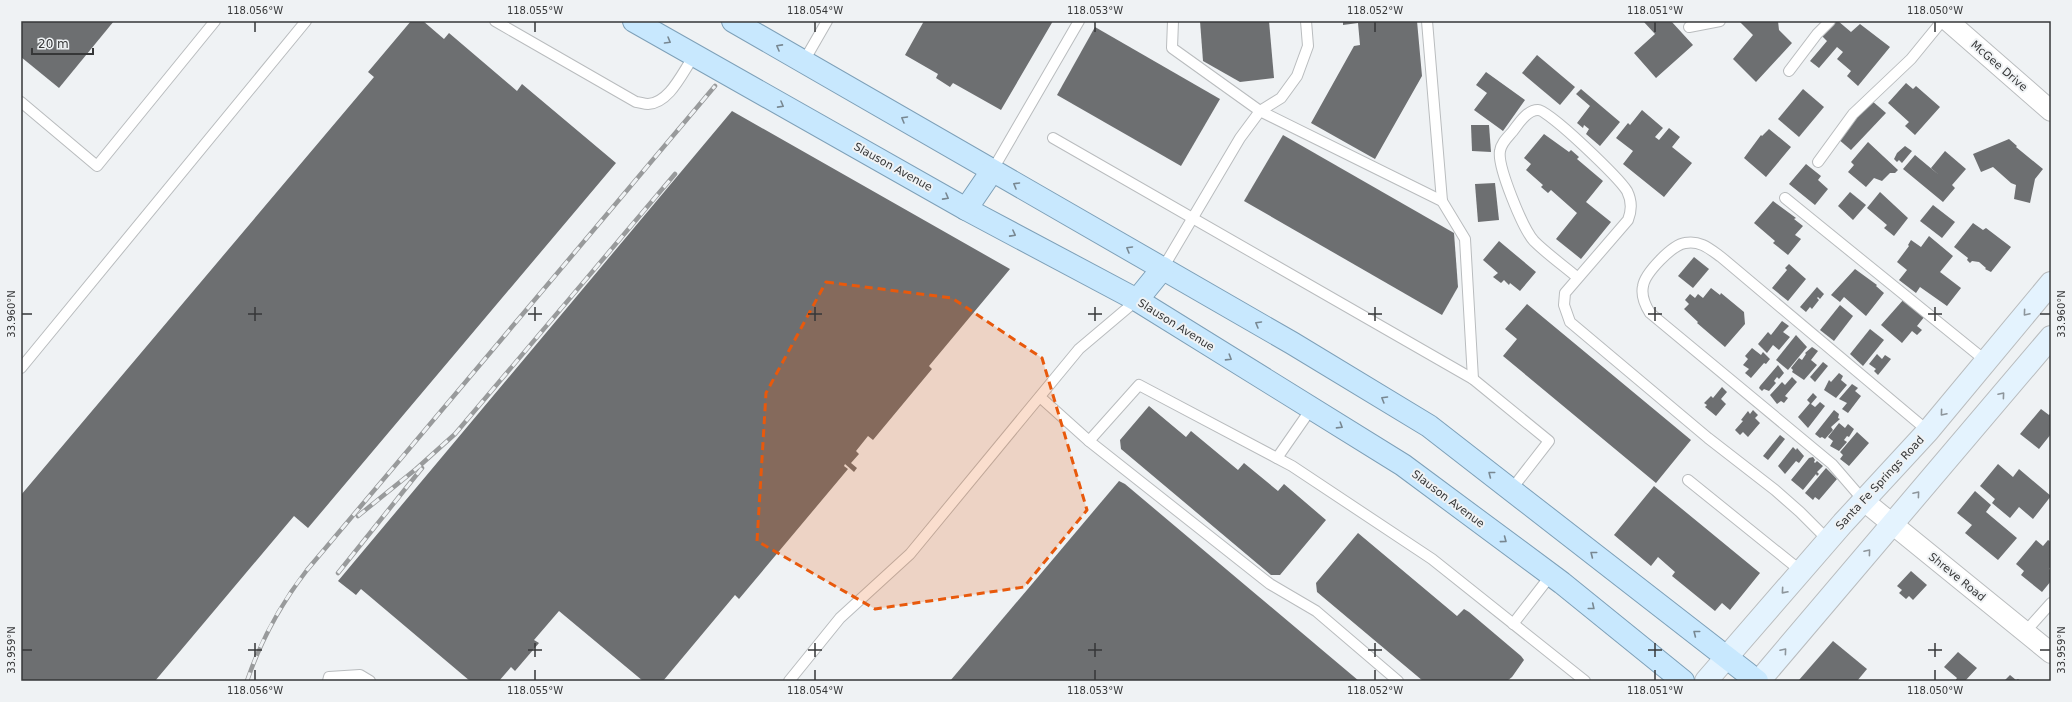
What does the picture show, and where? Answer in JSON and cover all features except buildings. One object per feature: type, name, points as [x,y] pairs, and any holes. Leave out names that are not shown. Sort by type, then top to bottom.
[{"type":"main road","name":"Slauson Avenue","points":[[634,21],[966,208],[1137,300],[1402,465],[1551,575],[1683,681]]},
{"type":"main road","points":[[733,21],[1163,268],[1429,426],[1758,681],[2051,338]]},
{"type":"main road","points":[[966,208],[992,171]]},
{"type":"main road","points":[[1137,300],[1163,268]]},
{"type":"main road","name":"Santa Fe Springs Road","points":[[1706,681],[1828,540],[1928,431],[2051,283]]},
{"type":"street","name":"McGee Drive","points":[[1948,21],[2051,111]]},
{"type":"street","name":"Shreve Road","points":[[1864,501],[2051,653]]},
{"type":"lane","points":[[21,102],[97,166],[215,21]]},
{"type":"lane","points":[[21,368],[306,21]]},
{"type":"lane","points":[[495,21],[636,102],[648,104],[660,101],[670,92],[694,56]]},
{"type":"lane","points":[[804,61],[827,21]]},
{"type":"lane","points":[[992,171],[1079,21]]},
{"type":"lane","points":[[1173,21],[1172,48],[1260,111],[1442,201]]},
{"type":"lane","points":[[1163,268],[1240,138],[1260,111],[1281,98],[1297,76],[1308,46],[1306,21]]},
{"type":"lane","points":[[1427,21],[1442,201],[1465,239],[1473,380]]},
{"type":"lane","points":[[1689,27],[1720,21]]},
{"type":"lane","points":[[1789,71],[1817,34],[1830,21]]},
{"type":"lane","points":[[1818,162],[1854,114],[1911,59],[1942,21]]},
{"type":"lane","points":[[1578,278],[1533,240],[1514,205],[1500,163],[1499,153],[1501,145],[1522,119],[1530,112],[1538,110],[1548,114],[1610,171],[1626,190],[1631,201],[1631,212],[1628,220],[1578,278],[1565,293],[1564,305],[1570,322],[1708,438],[1775,490],[1828,540]]},
{"type":"lane","points":[[1053,138],[1473,380],[1549,441],[1511,490]]},
{"type":"lane","points":[[1785,198],[1986,361]]},
{"type":"lane","points":[[1864,501],[1832,464],[1650,313],[1644,301],[1643,285],[1652,269],[1675,246],[1686,242],[1702,244],[1721,257],[1928,431]]},
{"type":"lane","points":[[789,681],[840,618],[910,554],[1080,349],[1137,300]]},
{"type":"lane","points":[[1089,441],[1139,385],[1292,466],[1432,559],[1585,681]]},
{"type":"lane","points":[[1040,397],[1089,441],[1270,584],[1316,611],[1398,681]]},
{"type":"lane","points":[[1276,458],[1311,409]]},
{"type":"lane","points":[[1688,480],[1801,571]]},
{"type":"lane","points":[[1513,624],[1551,575]]},
{"type":"lane","points":[[2025,632],[2051,603]]},
{"type":"lane","points":[[328,681],[329,678],[360,675],[370,681]]},
{"type":"highlighted area","points":[[826,282],[952,298],[1042,358],[1087,510],[1024,587],[875,609],[757,541],[766,393]]},
{"type":"railway","points":[[247,681],[258,651],[272,623],[288,596],[307,570],[715,86]]},
{"type":"railway","points":[[358,516],[416,469],[455,434],[675,174]]},
{"type":"railway","points":[[338,573],[422,468]]}]
